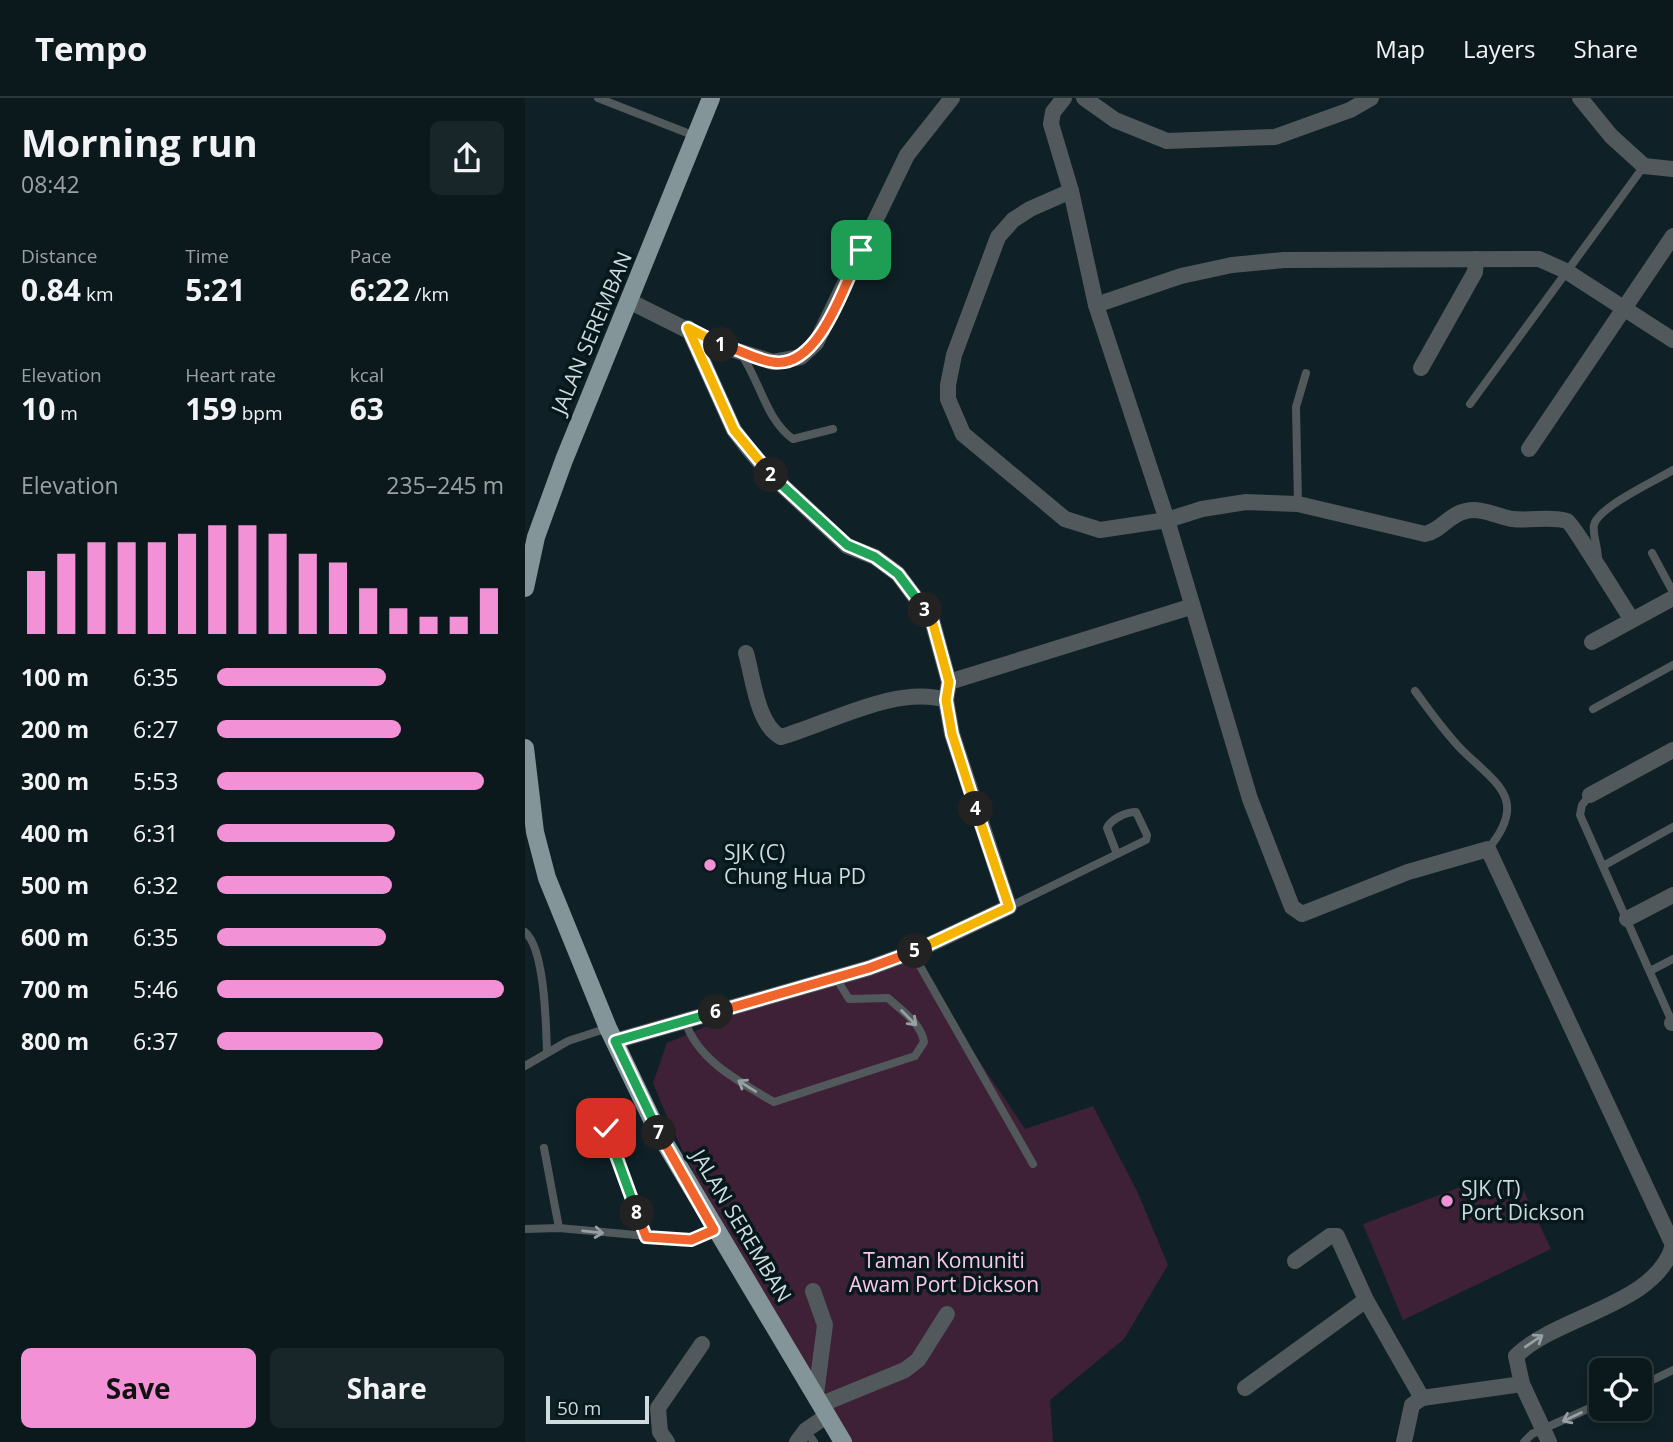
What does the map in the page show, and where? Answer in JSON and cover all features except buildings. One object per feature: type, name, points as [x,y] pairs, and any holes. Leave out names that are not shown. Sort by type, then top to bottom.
[{"type":"main road","name":"JALAN SEREMBAN","points":[[525,588],[544,514],[711,98]]},
{"type":"main road","name":"JALAN SEREMBAN","points":[[525,748],[535,832],[547,878],[611,1035],[656,1128],[714,1230],[843,1442]]},
{"type":"street","points":[[631,302],[688,328],[715,344],[773,362],[801,357],[816,343],[907,155],[952,98]]},
{"type":"street","points":[[1064,98],[1053,112],[1051,124],[1071,191],[1097,305],[1167,520],[1190,607],[1250,799],[1296,912],[1302,914],[1408,872],[1488,849],[1672,1254],[1660,1273],[1644,1285],[1527,1345],[1516,1356],[1522,1384],[1546,1436]]},
{"type":"street","points":[[1084,98],[1115,120],[1167,141],[1275,137],[1350,110],[1371,98]]},
{"type":"street","points":[[1580,98],[1611,136],[1644,166],[1673,169]]},
{"type":"street","points":[[1071,191],[1030,209],[1013,220],[998,237],[954,355],[948,399],[963,434],[1065,519],[1100,530],[1167,520],[1202,509],[1246,502],[1298,504],[1425,534],[1434,533],[1464,511],[1476,510],[1513,519],[1564,520],[1572,524],[1598,570],[1632,620]]},
{"type":"street","points":[[1529,449],[1673,236]]},
{"type":"street","points":[[1421,368],[1475,272],[1476,259]]},
{"type":"street","points":[[1097,305],[1181,276],[1232,265],[1285,260],[1539,259],[1566,271],[1673,340]]},
{"type":"street","points":[[611,1035],[685,1021],[836,978],[912,952],[1009,907],[952,734],[946,700],[949,682],[932,620],[898,574],[875,557],[847,545],[770,474],[734,430],[688,328]]},
{"type":"street","points":[[1592,642],[1673,598]]},
{"type":"street","points":[[949,682],[1190,607]]},
{"type":"street","points":[[746,653],[763,713],[772,732],[781,737],[899,697],[933,696],[946,700]]},
{"type":"street","points":[[1590,795],[1673,750]]},
{"type":"street","points":[[1627,919],[1673,895]]},
{"type":"street","points":[[1295,1261],[1331,1236],[1337,1236],[1366,1300],[1422,1398]]},
{"type":"street","points":[[806,1438],[822,1404],[825,1325],[813,1291]]},
{"type":"street","points":[[1245,1388],[1366,1300]]},
{"type":"street","points":[[822,1404],[905,1370],[918,1360],[947,1314]]},
{"type":"street","points":[[667,1442],[660,1432],[658,1408],[702,1344]]},
{"type":"street","points":[[1404,1442],[1412,1405],[1422,1398],[1522,1384]]},
{"type":"lane","points":[[599,98],[695,136]]},
{"type":"lane","points":[[1470,404],[1644,166]]},
{"type":"lane","points":[[737,349],[751,369],[779,429],[793,439],[833,429]]},
{"type":"lane","points":[[1298,504],[1296,407],[1306,373]]},
{"type":"lane","points":[[1598,570],[1599,547],[1593,528],[1598,514],[1673,470]]},
{"type":"lane","points":[[1652,553],[1673,592]]},
{"type":"lane","points":[[1593,709],[1673,665]]},
{"type":"lane","points":[[1415,691],[1462,750],[1497,780],[1505,797],[1506,808],[1500,835],[1488,849]]},
{"type":"lane","points":[[1590,795],[1582,805],[1580,815],[1673,1023]]},
{"type":"lane","points":[[1009,907],[1146,840],[1147,835],[1136,812],[1130,812],[1109,823],[1107,828],[1117,854]]},
{"type":"lane","points":[[1603,866],[1673,827]]},
{"type":"lane","points":[[525,932],[533,940],[540,979],[547,1052]]},
{"type":"lane","points":[[912,952],[1033,1164]]},
{"type":"lane","points":[[1650,971],[1673,959]]},
{"type":"lane","points":[[685,1021],[692,1040],[701,1051],[741,1083],[774,1102],[880,1070],[915,1056],[924,1042],[922,1031],[908,1017],[888,998],[849,999],[836,978]]},
{"type":"lane","points":[[525,1066],[547,1052],[611,1035]]},
{"type":"lane","points":[[606,1128],[646,1237]]},
{"type":"lane","points":[[544,1148],[559,1228]]},
{"type":"lane","points":[[525,1229],[559,1228],[691,1240],[714,1230]]},
{"type":"lane","points":[[1652,1380],[1673,1370]]},
{"type":"lane","points":[[1524,1442],[1546,1436],[1589,1410]]},
{"type":"green space","name":"Taman Komuniti Awam Port Dickson","points":[[910,958],[1025,1129],[1093,1106],[1137,1191],[1168,1265],[1124,1339],[1050,1400],[1053,1442],[850,1442],[719,1221],[673,1130],[653,1083],[667,1043],[728,1017]]},
{"type":"green space","points":[[1521,1185],[1551,1249],[1403,1320],[1363,1224],[1463,1186],[1475,1197]]},
{"type":"place","name":"SJK (C) Chung Hua PD","points":[[710,865]]},
{"type":"place","name":"SJK (T) Port Dickson","points":[[1447,1201]]},
{"type":"route","points":[[606,1128],[646,1237],[691,1240],[714,1230],[656,1128],[615,1041],[869,968],[918,950],[1009,907],[952,734],[946,700],[949,682],[932,620],[898,574],[875,557],[847,545],[770,474],[747,447],[734,430],[688,328],[715,344],[773,362],[801,357],[816,343],[861,250]]}]
